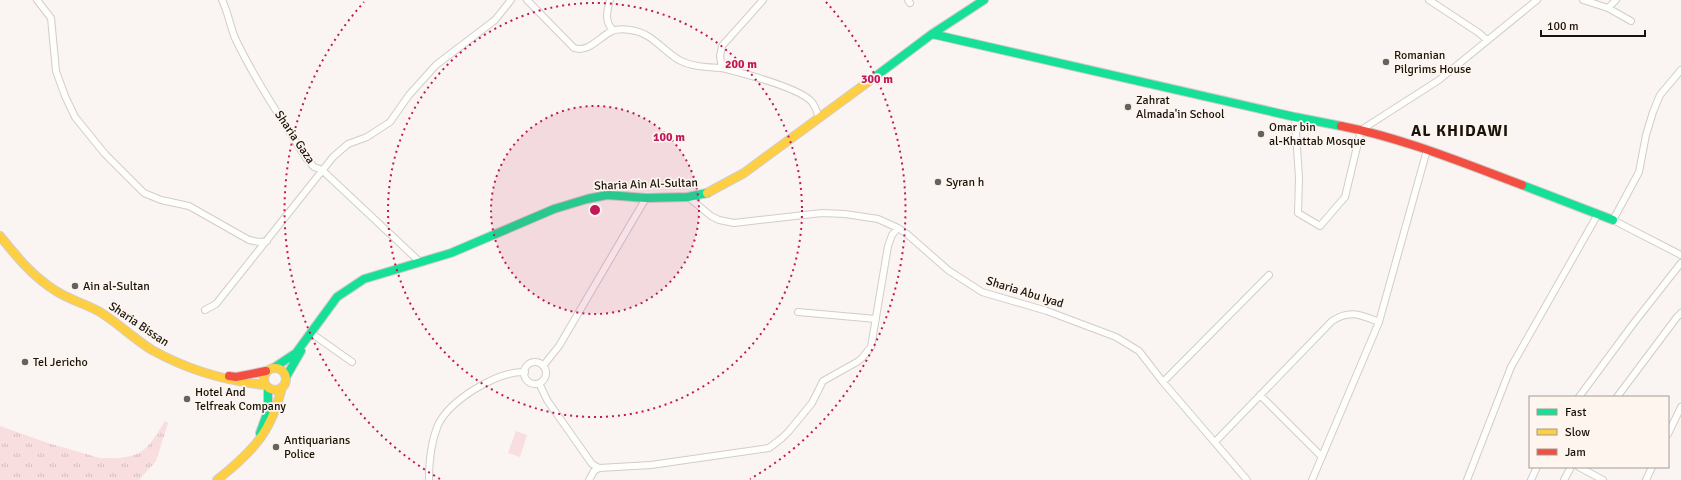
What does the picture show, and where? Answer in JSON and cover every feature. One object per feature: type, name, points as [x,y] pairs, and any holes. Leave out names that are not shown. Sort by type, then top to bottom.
[{"type":"main road","name":"Sharia Ain Al-Sultan","points":[[275,367],[296,352],[337,297],[364,279],[451,253],[554,209],[587,199],[607,196],[646,198],[688,197],[707,193],[744,173],[932,34],[984,0]]},
{"type":"main road","points":[[932,34],[1295,117],[1361,130],[1427,150],[1556,197],[1612,220]]},
{"type":"main road","name":"Sharia Bissan","points":[[0,236],[25,267],[51,288],[100,312],[150,349],[174,361],[238,382],[267,386]]},
{"type":"main road","name":"Sharia Ain Al-Sultan","points":[[286,376],[311,333]]},
{"type":"main road","points":[[217,480],[248,455],[260,441],[271,423],[278,406],[286,376],[282,370],[275,367],[266,371],[264,378],[270,404],[268,415],[248,455]]},
{"type":"main road","name":"Sharia Bissan","points":[[216,374],[236,377],[266,371]]},
{"type":"main road","points":[[267,386],[275,390],[282,387]]},
{"type":"street","points":[[37,0],[51,18],[56,70],[65,96],[75,117],[105,154],[131,181],[149,196],[189,206],[249,240],[259,242],[267,241]]},
{"type":"street","name":"Sharia Gaza","points":[[222,0],[234,36],[262,87],[306,158],[314,166],[322,170],[421,263]]},
{"type":"street","points":[[205,310],[216,304],[333,157],[348,144],[367,137],[390,122],[409,95],[436,65],[495,20],[511,0]]},
{"type":"street","points":[[527,0],[574,48],[582,50],[591,46],[613,30],[623,29],[641,32],[647,34],[664,49],[684,62],[703,67],[722,68],[753,76],[799,94],[810,100],[819,118]]},
{"type":"street","points":[[610,0],[607,22],[613,30]]},
{"type":"street","points":[[722,68],[720,56],[722,46],[763,0]]},
{"type":"street","points":[[1429,0],[1479,33],[1487,40]]},
{"type":"street","points":[[1295,117],[1299,178],[1298,212],[1320,226],[1345,197],[1361,130],[1439,80],[1537,0]]},
{"type":"street","points":[[1583,0],[1608,8],[1631,21]]},
{"type":"street","points":[[1608,8],[1616,0]]},
{"type":"street","points":[[1681,70],[1660,95],[1652,112],[1639,172],[1612,220],[1681,255]]},
{"type":"street","points":[[1312,480],[1379,322],[1427,150]]},
{"type":"street","name":"Sharia Abu Iyad","points":[[688,197],[711,216],[719,220],[734,223],[834,213],[878,219],[898,228],[948,270],[982,292],[1072,320],[1128,343],[1139,350],[1163,382],[1247,480]]},
{"type":"street","points":[[543,366],[559,346],[646,198]]},
{"type":"street","points":[[1467,480],[1511,367],[1598,214]]},
{"type":"street","points":[[539,383],[547,400],[592,464],[599,468],[651,465],[768,448],[789,431],[812,403],[823,381],[850,367],[867,353],[871,347],[888,246],[892,235],[898,228]]},
{"type":"street","points":[[1580,396],[1633,324],[1681,263]]},
{"type":"street","points":[[1163,382],[1269,275]]},
{"type":"street","points":[[798,312],[876,319]]},
{"type":"street","points":[[1215,442],[1332,321],[1342,314],[1354,314],[1379,322]]},
{"type":"street","points":[[1618,396],[1672,323],[1681,314]]},
{"type":"street","points":[[311,333],[352,362]]},
{"type":"street","points":[[537,363],[543,366],[546,376],[542,382],[535,384],[528,381],[525,372],[531,364],[537,363]]},
{"type":"street","points":[[429,480],[431,449],[435,433],[445,414],[461,399],[490,381],[515,371],[525,372]]},
{"type":"street","points":[[1260,395],[1322,457]]},
{"type":"street","points":[[1669,432],[1679,416],[1681,407]]},
{"type":"street","points":[[589,480],[594,472],[599,468]]},
{"type":"street","points":[[1531,480],[1537,468]]},
{"type":"street","points":[[1564,480],[1570,468]]},
{"type":"street","points":[[1581,468],[1603,480]]},
{"type":"street","points":[[1646,480],[1652,468]]},
{"type":"green space","points":[[165,421],[168,423],[156,461],[139,480],[0,480],[0,426],[48,443],[100,458],[113,458],[133,455],[140,452],[152,441]]},
{"type":"green space","points":[[516,431],[527,435],[520,457],[508,453]]},
{"type":"traffic: fast","points":[[872,79],[932,34],[984,0]]},
{"type":"traffic: fast","points":[[932,34],[1295,117],[1341,126]]},
{"type":"traffic: fast","points":[[1522,185],[1613,220]]},
{"type":"traffic: fast","points":[[275,367],[296,353],[337,297],[364,279],[451,253],[554,209],[587,199],[607,195],[646,198],[688,197],[707,193]]},
{"type":"traffic: fast","points":[[286,377],[301,351]]},
{"type":"traffic: fast","points":[[260,433],[268,411],[268,388]]},
{"type":"traffic: slow","points":[[707,193],[744,173],[872,79]]},
{"type":"traffic: slow","points":[[0,236],[26,266],[40,279],[56,291],[100,312],[152,350],[179,363],[207,373],[236,381],[265,385]]},
{"type":"traffic: slow","points":[[275,368],[283,371],[286,379],[283,387],[275,390],[267,387],[264,379],[267,371],[275,368]]},
{"type":"traffic: slow","points":[[217,480],[241,460],[259,440],[272,417],[278,403],[282,387]]},
{"type":"traffic: jam","points":[[1341,126],[1410,144],[1522,185]]},
{"type":"traffic: jam","points":[[229,376],[236,377],[266,371]]},
{"type":"place","name":"Romanian Pilgrims House","points":[[1386,62]]},
{"type":"place","name":"Zahrat Almada'in School","points":[[1128,107]]},
{"type":"place","name":"Omar bin al-Khattab Mosque","points":[[1261,134]]},
{"type":"place","name":"Syran h","points":[[938,182]]},
{"type":"place","name":"Ain al-Sultan","points":[[75,286]]},
{"type":"place","name":"Tel Jericho","points":[[25,362]]},
{"type":"place","name":"Hotel And Telfreak Company","points":[[187,399]]},
{"type":"place","name":"Antiquarians Police","points":[[276,447]]},
{"type":"district","name":"AL KHIDAWI","points":[[1460,130]]}]
